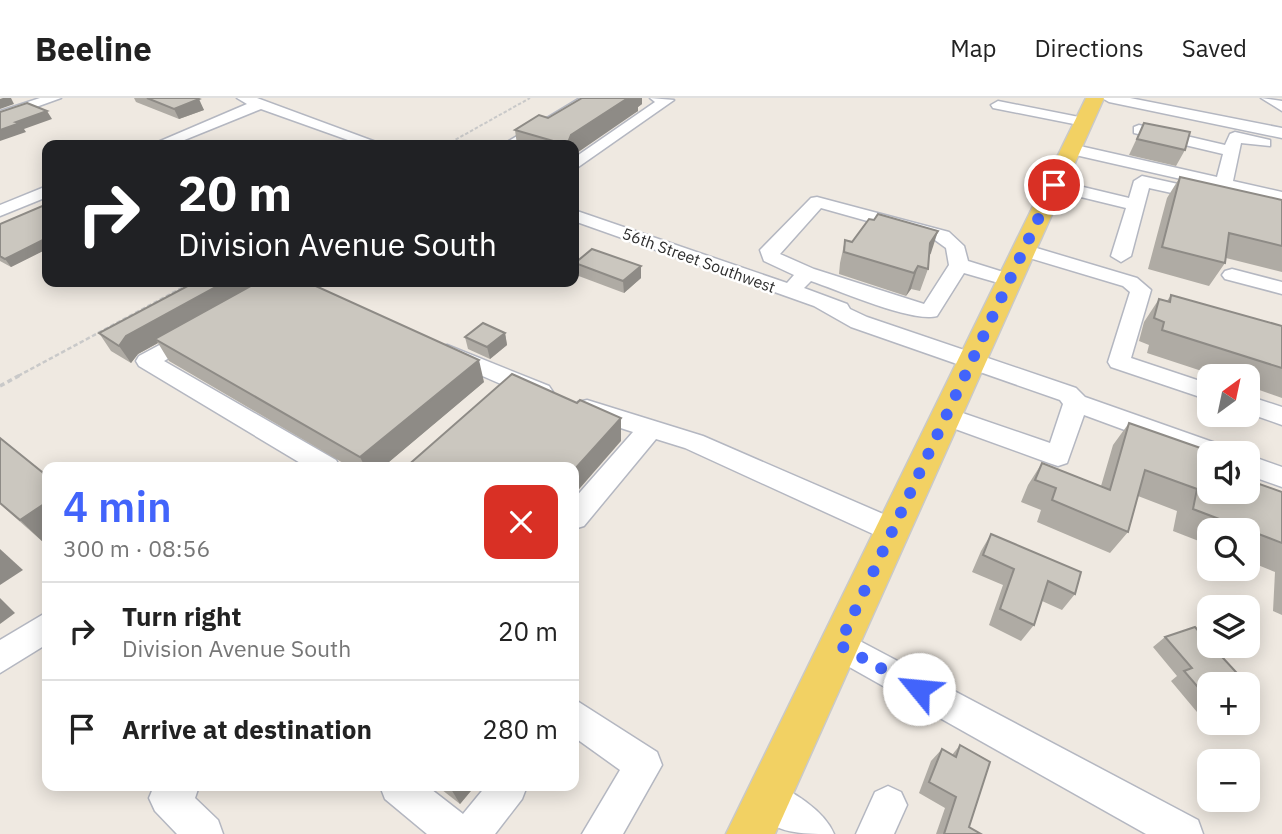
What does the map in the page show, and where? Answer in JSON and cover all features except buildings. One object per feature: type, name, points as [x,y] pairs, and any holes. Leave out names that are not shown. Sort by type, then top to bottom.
[{"type":"main road","points":[[750,834],[1083,123]]},
{"type":"street","points":[[0,116],[54,98]]},
{"type":"street","points":[[244,98],[362,140]]},
{"type":"street","points":[[519,140],[590,98]]},
{"type":"street","points":[[579,162],[667,100],[657,98]]},
{"type":"street","points":[[1109,98],[1152,104],[1282,133]]},
{"type":"street","points":[[1179,98],[1282,118]]},
{"type":"street","points":[[1268,98],[1282,107]]},
{"type":"street","points":[[171,140],[260,104]]},
{"type":"street","points":[[1152,104],[1153,119],[1233,144]]},
{"type":"street","points":[[998,105],[1083,123],[1224,184],[1282,197]]},
{"type":"street","points":[[1139,130],[1233,144],[1282,146]]},
{"type":"street","points":[[1224,184],[1233,144]]},
{"type":"street","points":[[1121,256],[1142,181],[1282,214]]},
{"type":"street","points":[[1054,185],[1136,205]]},
{"type":"street","points":[[0,211],[42,193]]},
{"type":"street","points":[[817,202],[942,236],[955,246],[959,265],[930,312],[900,305],[781,264],[771,257],[770,250],[817,202]]},
{"type":"street","name":"56th Street Southwest","points":[[579,217],[823,304],[859,322],[973,357],[1068,394],[1076,403],[1197,447]]},
{"type":"street","points":[[1023,250],[1130,282],[1141,290],[1119,362],[1197,388]]},
{"type":"street","points":[[959,265],[1009,280]]},
{"type":"street","points":[[789,292],[807,273]]},
{"type":"street","points":[[1232,275],[1282,288]]},
{"type":"street","points":[[216,321],[147,361],[319,462]]},
{"type":"street","points":[[428,344],[516,383],[694,442],[894,531]]},
{"type":"street","points":[[945,416],[1058,456],[1076,403]]},
{"type":"street","points":[[1260,408],[1282,416]]},
{"type":"street","points":[[579,512],[650,428]]},
{"type":"street","points":[[1260,470],[1282,478]]},
{"type":"street","points":[[0,658],[42,629]]},
{"type":"street","points":[[839,645],[1184,834]]},
{"type":"street","points":[[579,720],[644,765],[601,834]]},
{"type":"street","points":[[176,791],[168,798],[204,834]]},
{"type":"street","points":[[404,791],[457,834]]},
{"type":"street","points":[[471,834],[505,791]]},
{"type":"street","points":[[767,799],[815,834]]},
{"type":"path","points":[[455,140],[530,98]]},
{"type":"path","points":[[0,386],[184,287]]},
{"type":"route","points":[[919,689],[839,645],[1054,185]]}]
